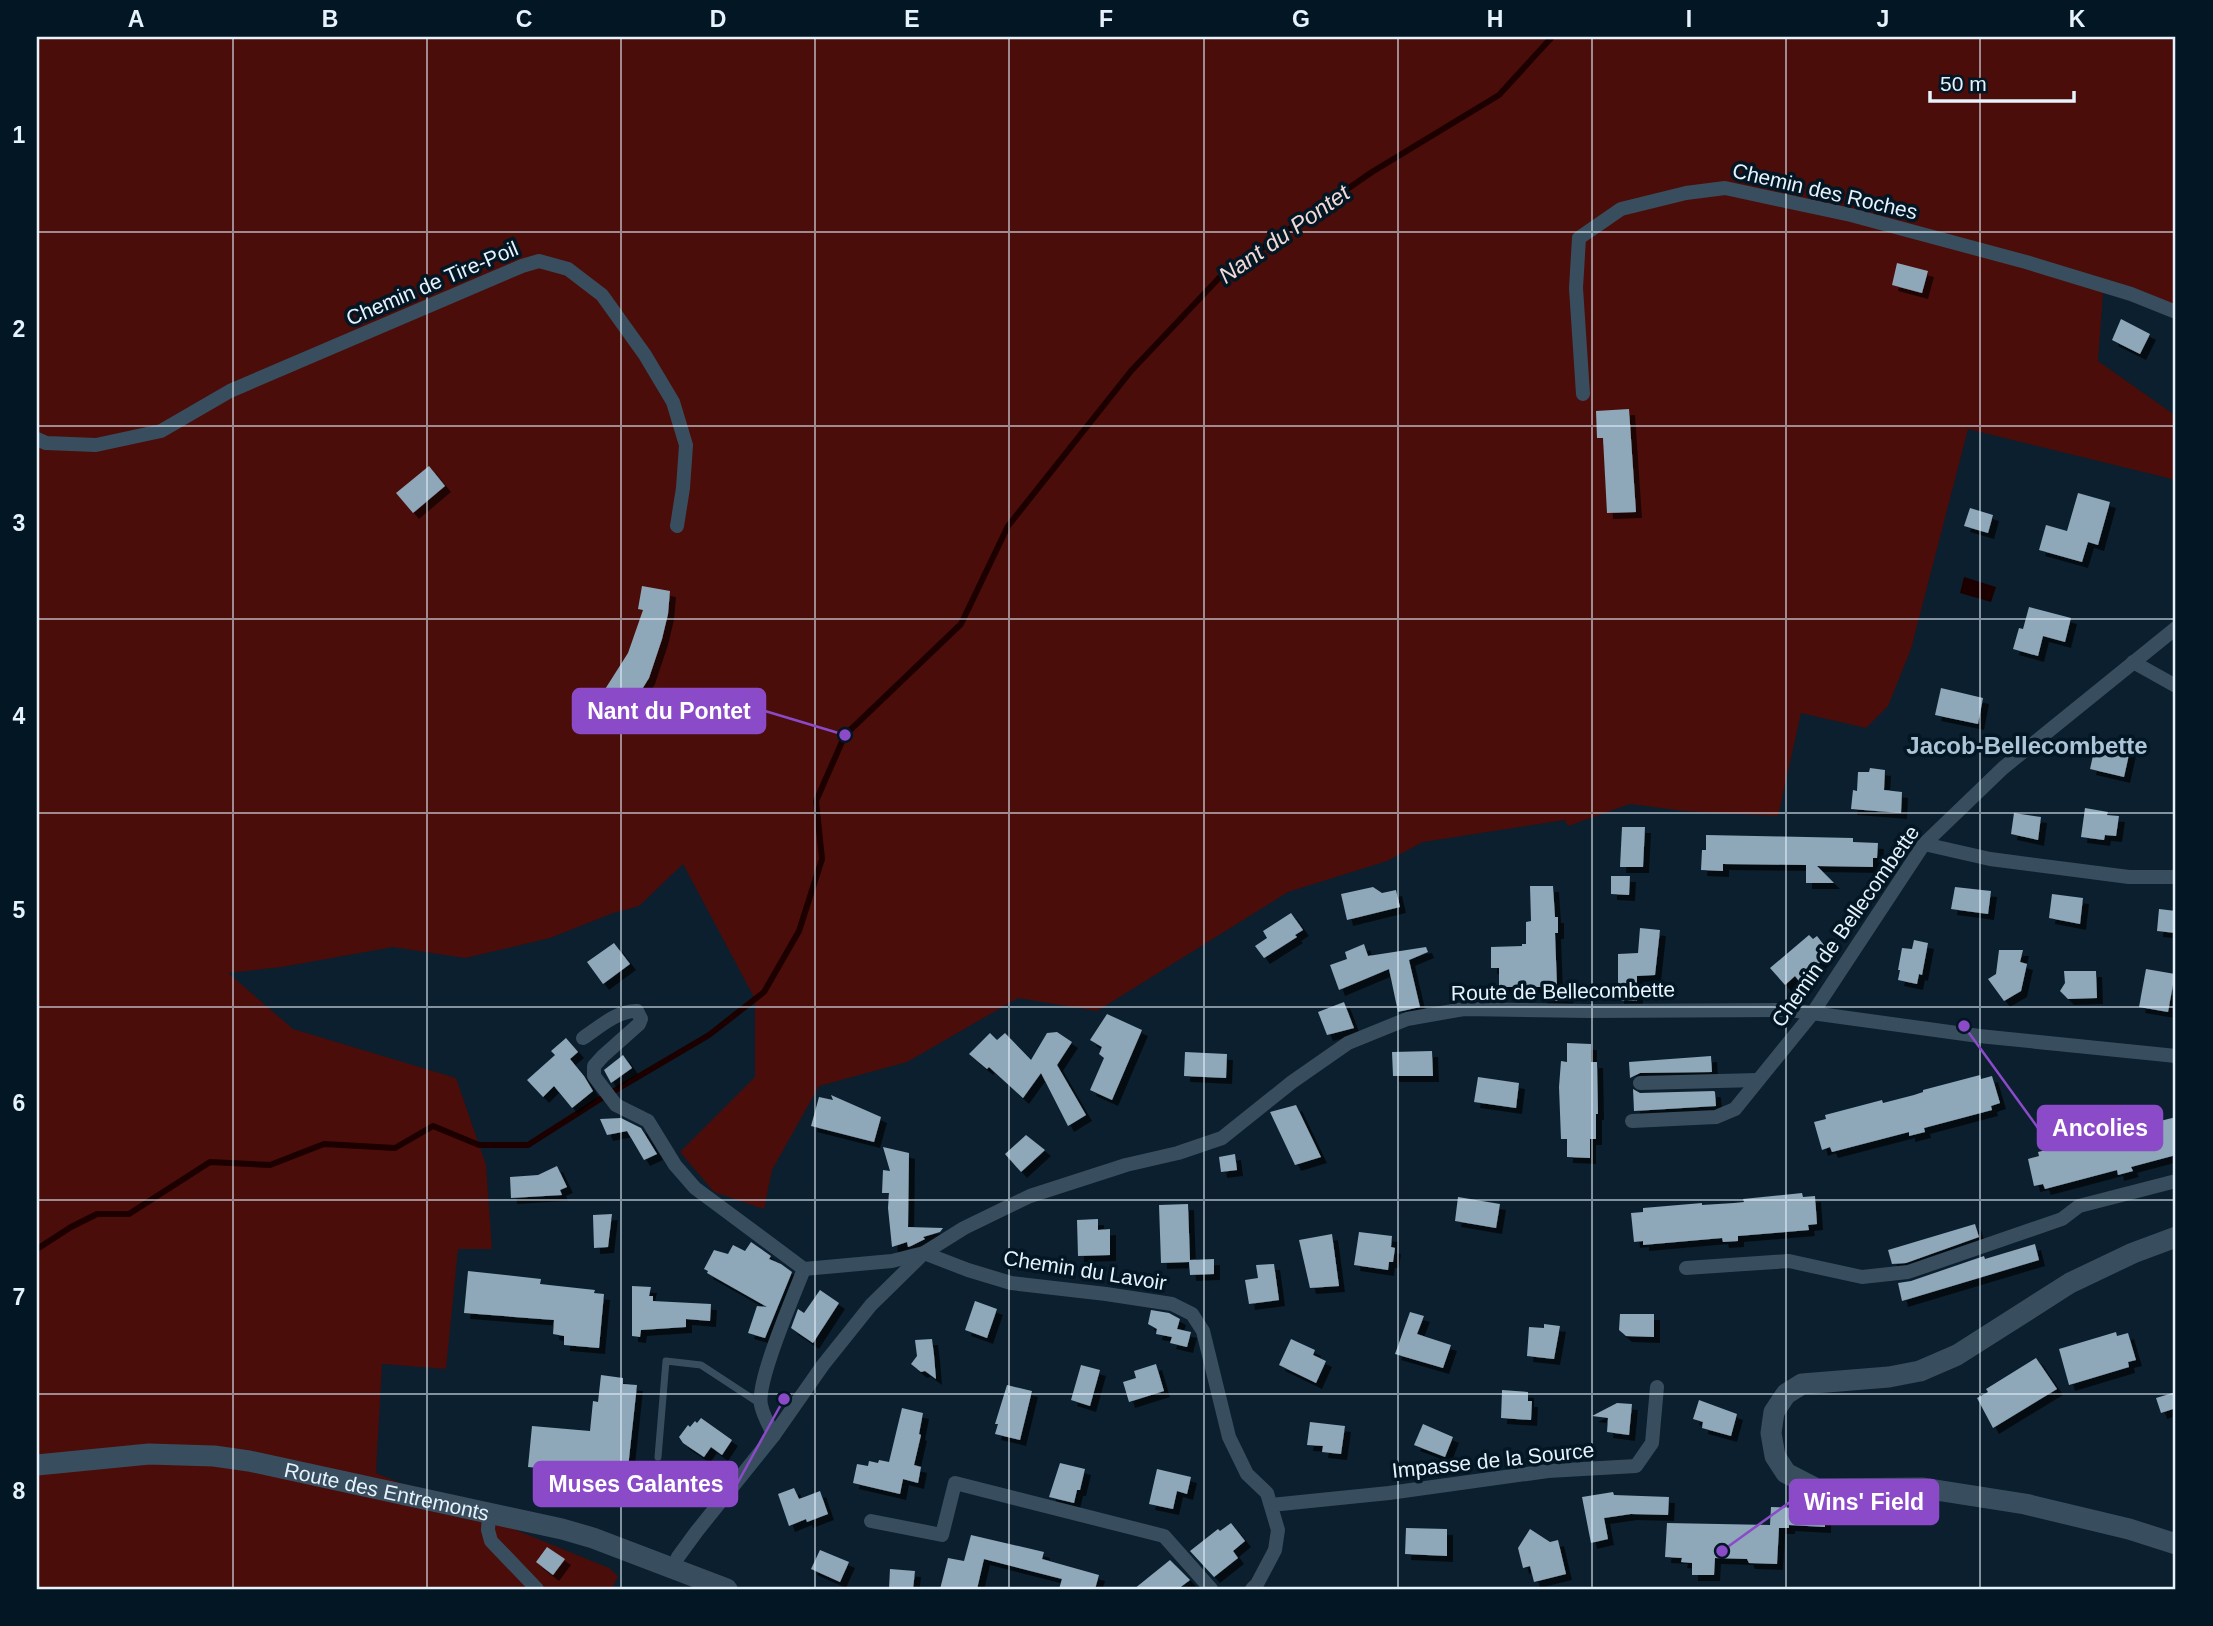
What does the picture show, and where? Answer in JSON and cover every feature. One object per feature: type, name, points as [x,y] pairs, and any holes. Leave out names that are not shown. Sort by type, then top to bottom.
[{"type":"street","name":"Chemin des Roches","points":[[1583,394],[1576,288],[1579,238],[1621,209],[1686,193],[1725,188],[1851,215],[2025,262],[2132,294],[2176,312]]},
{"type":"street","name":"Chemin de Tire-Poil","points":[[37,439],[46,443],[96,445],[161,431],[230,391],[522,266],[540,261],[568,269],[602,295],[645,355],[673,402],[685,445],[683,488],[677,526]]},
{"type":"street","name":"Chemin de Bellecombette","points":[[1632,1121],[1716,1117],[1735,1109],[1812,1014],[1924,844],[2003,768],[2176,628]]},
{"type":"street","points":[[2133,662],[2176,686]]},
{"type":"street","points":[[1924,844],[1990,859],[2129,877],[2176,877]]},
{"type":"street","name":"Route de Bellecombette","points":[[673,1567],[697,1531],[774,1435],[823,1365],[871,1305],[924,1253],[964,1228],[1030,1196],[1222,1138],[1292,1082],[1348,1043],[1407,1019],[1464,1009],[1790,1010],[1979,1036],[2176,1056]]},
{"type":"street","points":[[583,1038],[631,1010],[640,1014],[639,1024],[594,1066],[594,1076],[616,1105],[649,1121],[676,1165],[695,1188],[804,1269],[780,1329],[761,1388],[760,1404],[774,1435]]},
{"type":"street","points":[[1640,1083],[1758,1080]]},
{"type":"street","points":[[1686,1268],[1789,1261],[1863,1277],[1908,1272],[2062,1219],[2079,1206],[2176,1181]]},
{"type":"street","points":[[2176,1237],[2133,1253],[2070,1283],[1957,1355],[1920,1371],[1889,1377],[1802,1384],[1786,1394],[1774,1412],[1771,1433],[1776,1456],[1786,1473],[1817,1489],[1923,1488],[2025,1504],[2129,1529],[2176,1544]]},
{"type":"street","name":"Route de Bellecombette","points":[[804,1269],[892,1261],[924,1253]]},
{"type":"street","name":"Chemin du Lavoir","points":[[924,1253],[1011,1283],[1172,1304],[1192,1314],[1203,1331],[1229,1437],[1247,1474],[1267,1493],[1278,1530],[1275,1550],[1252,1589]]},
{"type":"street","name":"Impasse de la Source","points":[[1271,1505],[1389,1493],[1548,1471],[1636,1466],[1652,1443],[1657,1387]]},
{"type":"street","name":"Route des Entremonts","points":[[37,1465],[149,1454],[249,1461],[583,1535],[727,1589]]},
{"type":"street","points":[[871,1521],[942,1535],[956,1483],[1164,1536],[1211,1589]]},
{"type":"street","points":[[489,1515],[488,1530],[491,1541],[537,1589]]},
{"type":"lane","points":[[658,1457],[667,1361],[701,1365],[760,1404]]},
{"type":"shaded area","points":[[37,37],[2176,37],[2176,308],[2104,279],[2098,361],[2176,416],[2176,480],[1968,429],[1911,649],[1888,706],[1866,728],[1801,713],[1778,816],[1684,811],[1630,804],[1568,826],[1565,820],[1423,842],[1387,861],[1288,892],[1097,1011],[1018,998],[907,1062],[819,1086],[772,1170],[764,1209],[714,1192],[680,1152],[755,1077],[755,999],[683,864],[639,906],[613,913],[550,938],[465,958],[393,947],[282,967],[228,973],[293,1029],[456,1078],[486,1165],[492,1249],[458,1249],[446,1369],[382,1364],[376,1473],[609,1568],[618,1576],[612,1589],[37,1589]]},
{"type":"shaded area","points":[[1964,577],[1996,587],[1991,602],[1960,593]]},
{"type":"building","points":[[1897,263],[1928,271],[1922,293],[1892,285]]},
{"type":"building","points":[[2121,319],[2150,334],[2140,354],[2112,340]]},
{"type":"building","points":[[1629,409],[1636,512],[1607,513],[1603,438],[1597,438],[1596,411]]},
{"type":"building","points":[[429,466],[445,486],[413,513],[396,493]]},
{"type":"building","points":[[2078,493],[2110,502],[2098,545],[2088,542],[2082,562],[2039,550],[2046,525],[2067,531]]},
{"type":"building","points":[[1970,508],[1993,515],[1988,533],[1964,526]]},
{"type":"building","points":[[642,586],[670,591],[662,639],[649,678],[631,707],[617,698],[608,713],[595,705],[628,653],[643,610],[638,609]]},
{"type":"building","points":[[2029,607],[2071,618],[2065,642],[2043,636],[2038,656],[2013,649],[2019,628],[2023,629]]},
{"type":"building","points":[[1941,688],[1983,698],[1978,724],[1935,715]]},
{"type":"building","points":[[2096,742],[2130,750],[2124,777],[2090,769]]},
{"type":"building","points":[[1870,768],[1885,770],[1884,790],[1902,792],[1901,813],[1851,809],[1853,790],[1857,791],[1858,772],[1869,772]]},
{"type":"building","points":[[2085,808],[2119,816],[2116,836],[2105,835],[2104,840],[2081,837]]},
{"type":"building","points":[[2014,813],[2041,817],[2038,840],[2011,834]]},
{"type":"building","points":[[1622,827],[1645,827],[1643,867],[1620,867]]},
{"type":"building","points":[[1706,835],[1853,838],[1853,842],[1878,843],[1877,858],[1873,858],[1873,867],[1817,866],[1834,883],[1806,883],[1806,865],[1723,864],[1723,871],[1701,870],[1702,850],[1706,850]]},
{"type":"building","points":[[1611,876],[1630,876],[1629,895],[1611,894]]},
{"type":"building","points":[[1530,886],[1553,886],[1555,917],[1558,917],[1558,933],[1555,933],[1557,986],[1568,987],[1567,1001],[1541,1000],[1542,987],[1499,987],[1499,968],[1491,968],[1491,947],[1526,944],[1526,922],[1531,921]]},
{"type":"building","points":[[1373,887],[1382,893],[1396,890],[1400,907],[1347,920],[1341,894]]},
{"type":"building","points":[[1955,887],[1991,891],[1988,914],[1951,909]]},
{"type":"building","points":[[2052,894],[2083,898],[2080,924],[2049,918]]},
{"type":"building","points":[[2159,909],[2176,911],[2176,933],[2157,931]]},
{"type":"building","points":[[1291,913],[1303,930],[1295,935],[1297,937],[1264,958],[1255,946],[1267,938],[1263,931]]},
{"type":"building","points":[[1640,928],[1660,930],[1655,975],[1637,976],[1637,1001],[1618,1001],[1618,954],[1638,953]]},
{"type":"building","points":[[1809,935],[1813,939],[1817,936],[1827,949],[1821,954],[1824,959],[1799,981],[1795,976],[1785,985],[1770,968]]},
{"type":"building","points":[[1914,940],[1928,943],[1922,975],[1919,974],[1917,984],[1898,980],[1902,948],[1912,949]]},
{"type":"building","points":[[614,943],[630,964],[603,984],[587,962]]},
{"type":"building","points":[[1364,944],[1368,956],[1426,947],[1428,952],[1409,960],[1420,1007],[1398,1012],[1389,969],[1339,990],[1330,965],[1347,959],[1345,952]]},
{"type":"building","points":[[1999,950],[2023,950],[2020,962],[2027,964],[2021,991],[2004,1001],[1988,979],[1996,974]]},
{"type":"building","points":[[2146,969],[2175,974],[2168,1012],[2139,1007]]},
{"type":"building","points":[[2064,971],[2096,971],[2097,998],[2068,999],[2060,991],[2065,983]]},
{"type":"building","points":[[1344,1002],[1354,1028],[1327,1035],[1318,1012]]},
{"type":"building","points":[[1107,1014],[1142,1030],[1112,1100],[1090,1090],[1104,1058],[1099,1054],[1102,1047],[1090,1040]]},
{"type":"building","points":[[1057,1032],[1072,1042],[1057,1065],[1086,1115],[1068,1126],[1041,1073],[1023,1098],[989,1067],[987,1069],[969,1054],[990,1033],[997,1040],[1005,1033],[1031,1060],[1047,1033]]},
{"type":"building","points":[[566,1038],[578,1052],[570,1059],[593,1091],[572,1108],[554,1086],[543,1097],[527,1080],[555,1055],[551,1051]]},
{"type":"building","points":[[1567,1043],[1591,1044],[1591,1062],[1597,1062],[1598,1114],[1596,1139],[1590,1139],[1590,1158],[1567,1157],[1567,1139],[1561,1139],[1559,1087],[1561,1061],[1567,1062]]},
{"type":"building","points":[[1432,1051],[1433,1076],[1393,1076],[1392,1052]]},
{"type":"building","points":[[1185,1052],[1227,1054],[1226,1078],[1184,1076]]},
{"type":"building","points":[[623,1055],[632,1068],[611,1083],[604,1070]]},
{"type":"building","points":[[1711,1056],[1712,1072],[1640,1073],[1630,1078],[1629,1062]]},
{"type":"building","points":[[1980,1075],[1981,1079],[1992,1076],[2000,1103],[1991,1106],[1992,1110],[1924,1128],[1925,1132],[1909,1136],[1909,1132],[1832,1152],[1830,1147],[1822,1150],[1814,1122],[1826,1119],[1825,1115],[1882,1100],[1883,1103],[1914,1095],[1923,1090]]},
{"type":"building","points":[[1478,1077],[1519,1083],[1516,1108],[1474,1102]]},
{"type":"building","points":[[1633,1089],[1640,1093],[1714,1091],[1716,1106],[1634,1111]]},
{"type":"building","points":[[831,1095],[881,1117],[874,1142],[811,1126],[819,1097],[833,1100]]},
{"type":"building","points":[[1296,1105],[1321,1157],[1295,1165],[1270,1112]]},
{"type":"building","points":[[2176,1117],[2176,1155],[2131,1167],[2133,1171],[2118,1175],[2117,1170],[2045,1189],[2043,1184],[2034,1186],[2028,1159],[2039,1156],[2038,1152]]},
{"type":"building","points":[[621,1118],[641,1128],[657,1154],[644,1160],[627,1131],[607,1135],[600,1119]]},
{"type":"building","points":[[1026,1135],[1045,1150],[1021,1172],[1005,1154]]},
{"type":"building","points":[[883,1147],[909,1153],[908,1227],[943,1228],[908,1247],[907,1242],[892,1247],[889,1193],[882,1193],[883,1170],[890,1171]]},
{"type":"building","points":[[1235,1154],[1237,1170],[1221,1172],[1219,1157]]},
{"type":"building","points":[[557,1166],[567,1187],[560,1190],[562,1195],[511,1198],[510,1177],[538,1175]]},
{"type":"building","points":[[1802,1193],[1803,1197],[1815,1196],[1817,1224],[1808,1225],[1809,1230],[1738,1236],[1738,1241],[1723,1242],[1722,1238],[1643,1245],[1643,1241],[1634,1242],[1631,1213],[1643,1212],[1643,1208],[1734,1203],[1744,1202],[1743,1199]]},
{"type":"building","points":[[1458,1197],[1500,1204],[1496,1228],[1455,1221]]},
{"type":"building","points":[[1188,1204],[1190,1260],[1214,1259],[1214,1274],[1190,1275],[1189,1262],[1161,1263],[1159,1205]]},
{"type":"building","points":[[612,1214],[608,1247],[594,1248],[593,1215]]},
{"type":"building","points":[[1098,1219],[1098,1230],[1110,1229],[1110,1255],[1078,1256],[1077,1220]]},
{"type":"building","points":[[1975,1224],[1979,1237],[1906,1263],[1892,1264],[1888,1250]]},
{"type":"building","points":[[1359,1232],[1392,1236],[1391,1247],[1395,1248],[1393,1262],[1389,1262],[1388,1270],[1354,1265]]},
{"type":"building","points":[[1332,1234],[1339,1286],[1310,1288],[1299,1240]]},
{"type":"building","points":[[751,1242],[771,1256],[769,1259],[792,1272],[765,1338],[748,1333],[757,1306],[767,1307],[704,1269],[714,1250],[728,1254],[733,1245],[745,1251]]},
{"type":"building","points":[[2035,1244],[2039,1260],[1902,1301],[1898,1283],[1984,1256],[1985,1259]]},
{"type":"building","points":[[1274,1264],[1279,1300],[1249,1304],[1245,1280],[1258,1278],[1256,1265]]},
{"type":"building","points":[[468,1271],[541,1279],[540,1284],[595,1290],[594,1293],[604,1294],[599,1348],[564,1345],[564,1336],[553,1334],[554,1320],[464,1313]]},
{"type":"building","points":[[632,1286],[651,1287],[649,1296],[653,1296],[653,1301],[711,1304],[710,1321],[686,1319],[686,1327],[641,1330],[640,1337],[632,1336]]},
{"type":"building","points":[[820,1290],[839,1303],[813,1343],[791,1328],[798,1309],[804,1313]]},
{"type":"building","points":[[975,1301],[997,1309],[987,1338],[965,1330]]},
{"type":"building","points":[[1151,1310],[1169,1313],[1180,1319],[1177,1329],[1191,1332],[1187,1347],[1170,1343],[1172,1337],[1156,1334],[1157,1329],[1148,1324]]},
{"type":"building","points":[[1410,1312],[1424,1316],[1417,1334],[1451,1345],[1443,1368],[1395,1354]]},
{"type":"building","points":[[1620,1314],[1654,1314],[1654,1337],[1626,1336],[1619,1330]]},
{"type":"building","points":[[1544,1324],[1560,1326],[1554,1359],[1527,1356],[1529,1327],[1544,1328]]},
{"type":"building","points":[[2116,1332],[2117,1336],[2128,1333],[2136,1360],[2128,1362],[2129,1367],[2069,1385],[2059,1349]]},
{"type":"building","points":[[932,1339],[936,1379],[911,1364],[917,1356],[915,1340]]},
{"type":"building","points":[[1291,1339],[1315,1350],[1313,1355],[1326,1361],[1316,1383],[1279,1365]]},
{"type":"building","points":[[2036,1358],[2057,1389],[1993,1428],[1977,1398],[1988,1392],[1986,1389]]},
{"type":"building","points":[[1156,1364],[1164,1391],[1129,1402],[1123,1382],[1136,1378],[1134,1371]]},
{"type":"building","points":[[1081,1365],[1100,1370],[1090,1406],[1071,1400]]},
{"type":"building","points":[[601,1375],[623,1378],[623,1384],[637,1385],[628,1468],[620,1467],[619,1476],[528,1467],[532,1426],[590,1431],[593,1401],[598,1402]]},
{"type":"building","points":[[1007,1385],[1032,1391],[1020,1440],[995,1434],[998,1424],[995,1424]]},
{"type":"building","points":[[1502,1390],[1528,1392],[1528,1401],[1532,1401],[1531,1420],[1501,1418]]},
{"type":"building","points":[[2176,1392],[2176,1408],[2161,1413],[2156,1398]]},
{"type":"building","points":[[1699,1400],[1737,1414],[1731,1436],[1702,1428],[1703,1422],[1693,1419]]},
{"type":"building","points":[[1617,1403],[1632,1404],[1629,1435],[1607,1432],[1608,1418],[1592,1416]]},
{"type":"building","points":[[902,1408],[923,1413],[914,1465],[921,1467],[918,1483],[903,1479],[900,1494],[853,1483],[857,1464],[868,1466],[869,1461],[889,1462]]},
{"type":"building","points":[[701,1418],[732,1440],[722,1455],[711,1447],[704,1457],[683,1443],[679,1437],[688,1425],[690,1427]]},
{"type":"building","points":[[1310,1422],[1345,1426],[1341,1454],[1322,1452],[1323,1446],[1307,1445]]},
{"type":"building","points":[[1423,1424],[1453,1437],[1445,1457],[1414,1445]]},
{"type":"building","points":[[1060,1463],[1085,1469],[1074,1503],[1049,1497]]},
{"type":"building","points":[[1157,1469],[1191,1477],[1187,1494],[1177,1491],[1173,1509],[1149,1504]]},
{"type":"building","points":[[794,1488],[799,1499],[820,1491],[828,1514],[789,1526],[778,1494]]},
{"type":"building","points":[[1613,1492],[1614,1495],[1669,1497],[1668,1515],[1631,1514],[1604,1518],[1608,1539],[1591,1543],[1582,1497]]},
{"type":"building","points":[[1771,1507],[1825,1509],[1825,1527],[1789,1525],[1789,1528],[1779,1528],[1777,1564],[1715,1558],[1714,1575],[1692,1575],[1692,1563],[1681,1562],[1682,1558],[1665,1557],[1667,1523],[1770,1525]]},
{"type":"building","points":[[1231,1523],[1245,1541],[1233,1551],[1238,1558],[1214,1577],[1190,1551],[1218,1529],[1220,1531]]},
{"type":"building","points":[[1406,1528],[1447,1529],[1447,1556],[1405,1554]]},
{"type":"building","points":[[1530,1529],[1550,1542],[1558,1540],[1566,1574],[1534,1582],[1530,1566],[1523,1568],[1518,1548]]},
{"type":"building","points":[[971,1535],[1044,1552],[1042,1559],[1099,1575],[1095,1589],[1059,1589],[1062,1579],[984,1559],[977,1589],[940,1589],[948,1558],[964,1561]]},
{"type":"building","points":[[547,1547],[565,1559],[553,1575],[536,1562]]},
{"type":"building","points":[[820,1550],[849,1562],[840,1582],[811,1569]]},
{"type":"building","points":[[1170,1560],[1190,1580],[1178,1589],[1134,1589]]},
{"type":"building","points":[[890,1569],[915,1571],[913,1589],[889,1589]]},
{"type":"waterway","name":"Nant du Pontet","points":[[37,1249],[97,1214],[129,1214],[210,1162],[270,1165],[324,1144],[395,1148],[433,1126],[479,1145],[528,1145],[709,1035],[764,992],[799,931],[822,859],[816,801],[845,735],[961,624],[1008,526],[1131,371],[1220,277],[1372,172],[1499,95],[1552,37]]},
{"type":"place","name":"Nant du Pontet","points":[[845,735]]},
{"type":"place","name":"Ancolies","points":[[1964,1026]]},
{"type":"place","name":"Muses Galantes","points":[[784,1399]]},
{"type":"place","name":"Wins' Field","points":[[1722,1551]]},
{"type":"district","name":"Jacob-Bellecombette","points":[[2027,745]]}]
